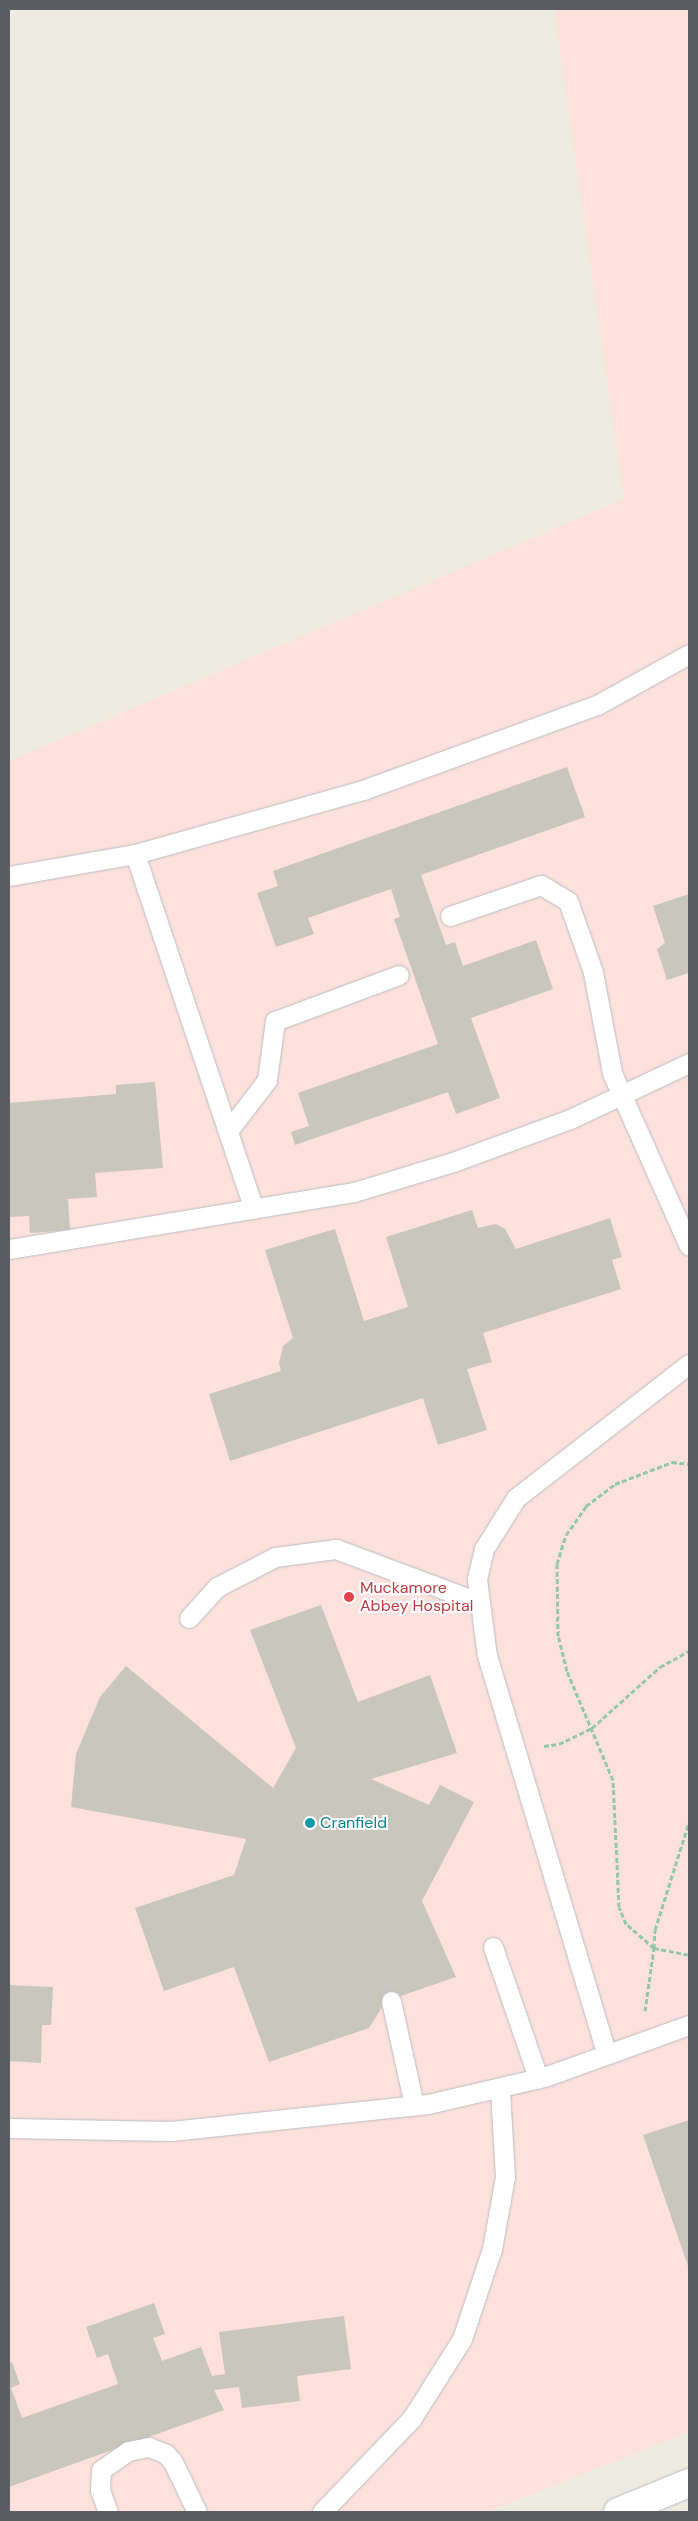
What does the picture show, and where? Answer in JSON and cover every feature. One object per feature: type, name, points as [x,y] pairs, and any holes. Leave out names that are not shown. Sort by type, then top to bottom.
[{"type":"street","points":[[618,2512],[689,2483]]},
{"type":"lane","points":[[9,876],[134,854],[381,784],[597,705],[689,654]]},
{"type":"lane","points":[[134,854],[254,1209]]},
{"type":"lane","points":[[450,916],[541,884],[568,901],[593,972],[612,1073],[623,1093],[689,1246]]},
{"type":"lane","points":[[228,1131],[267,1080],[275,1020],[399,974]]},
{"type":"lane","points":[[9,1249],[354,1192],[453,1162],[570,1119],[689,1063]]},
{"type":"lane","points":[[606,2052],[509,1735],[487,1656],[478,1602],[477,1578],[484,1549],[516,1498],[689,1364]]},
{"type":"lane","points":[[189,1618],[217,1587],[275,1557],[336,1549],[478,1602]]},
{"type":"lane","points":[[493,1947],[538,2078]]},
{"type":"lane","points":[[391,2001],[414,2105]]},
{"type":"lane","points":[[9,2128],[171,2132],[414,2105],[500,2089],[538,2078],[606,2052],[689,2025]]},
{"type":"lane","points":[[322,2512],[412,2418],[462,2339],[492,2250],[505,2177],[500,2089]]},
{"type":"lane","points":[[108,2512],[100,2490],[101,2470],[128,2451],[150,2447],[166,2454],[173,2462],[197,2512]]},
{"type":"path","points":[[689,1464],[672,1462],[615,1484],[586,1506],[566,1535],[557,1564],[558,1636],[567,1671],[613,1780],[619,1907],[626,1924],[654,1948],[689,1956]]},
{"type":"path","points":[[534,1746],[559,1744],[592,1728],[660,1667],[689,1651]]},
{"type":"path","points":[[646,2019],[655,1930],[689,1822]]},
{"type":"shaded area","name":"Muckamore Abbey Hospital","points":[[554,9],[689,9],[689,2432],[495,2509],[496,2512],[9,2512],[9,761],[624,499]]},
{"type":"building","points":[[567,767],[585,817],[421,875],[446,945],[455,942],[463,966],[536,940],[553,989],[471,1018],[500,1098],[456,1114],[448,1092],[295,1145],[291,1132],[309,1126],[298,1093],[438,1044],[394,919],[400,917],[391,889],[308,918],[314,934],[276,947],[257,893],[278,886],[273,871]]},
{"type":"building","points":[[689,894],[689,973],[667,980],[657,949],[665,943],[653,906]]},
{"type":"building","points":[[155,1082],[163,1168],[95,1173],[97,1197],[68,1199],[70,1230],[30,1233],[29,1216],[9,1217],[9,1103],[116,1094],[116,1085]]},
{"type":"building","points":[[472,1210],[478,1228],[496,1224],[505,1229],[516,1249],[610,1218],[622,1257],[612,1260],[621,1289],[483,1333],[492,1362],[467,1369],[487,1430],[438,1445],[423,1398],[230,1461],[209,1394],[281,1371],[279,1363],[283,1346],[293,1338],[265,1250],[335,1229],[364,1321],[408,1307],[386,1237]]},
{"type":"building","name":"Cranfield","points":[[321,1605],[358,1702],[430,1675],[457,1753],[371,1779],[429,1805],[440,1785],[474,1802],[422,1901],[456,1977],[386,2001],[369,2028],[269,2062],[234,1967],[164,1991],[135,1908],[234,1875],[246,1839],[71,1807],[76,1754],[100,1697],[126,1666],[273,1788],[296,1748],[250,1630]]},
{"type":"building","points":[[9,1985],[53,1987],[51,2025],[42,2025],[41,2063],[9,2061]]},
{"type":"building","points":[[689,2120],[689,2269],[643,2135]]},
{"type":"building","points":[[154,2303],[165,2334],[153,2338],[162,2361],[201,2347],[212,2376],[225,2374],[219,2332],[344,2316],[351,2369],[297,2376],[300,2401],[242,2408],[239,2387],[214,2390],[224,2410],[9,2487],[9,2363],[12,2362],[20,2384],[11,2388],[22,2418],[118,2384],[108,2354],[97,2358],[86,2327]]},
{"type":"place","name":"Muckamore Abbey Hospital","points":[[349,1597]]},
{"type":"place","name":"Cranfield","points":[[310,1823]]}]
